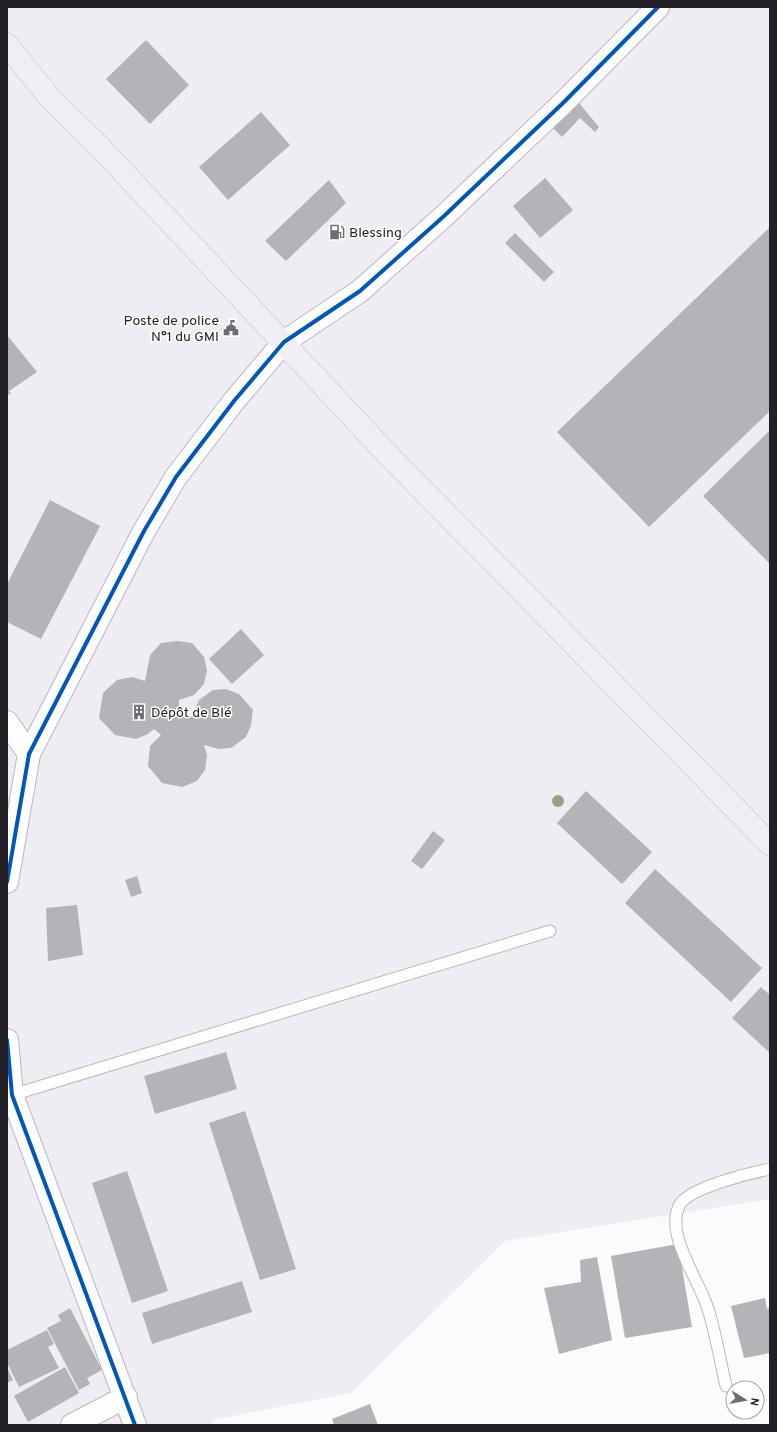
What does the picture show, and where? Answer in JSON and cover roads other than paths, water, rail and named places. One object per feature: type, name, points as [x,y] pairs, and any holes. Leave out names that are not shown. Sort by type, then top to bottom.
[{"type":"highway","points":[[7,45],[50,98],[103,150],[393,460],[770,844]]},
{"type":"street","points":[[7,882],[29,754],[144,531],[176,477],[234,401],[284,342],[360,291],[437,223],[563,103],[658,7]]},
{"type":"street","points":[[7,722],[29,754]]},
{"type":"street","points":[[7,1040],[12,1095],[126,1397],[135,1425]]},
{"type":"street","points":[[72,1425],[126,1397]]},
{"type":"lane","points":[[12,1095],[550,931]]},
{"type":"lane","points":[[725,1382],[708,1308],[678,1238],[675,1223],[679,1206],[685,1198],[707,1187],[770,1169]]},
{"type":"place","name":"Blessing","points":[[337,232]]},
{"type":"place","name":"Poste de police N°1 du GMI","points":[[231,328]]},
{"type":"place","name":"Dépôt de Blé","points":[[139,712]]}]
